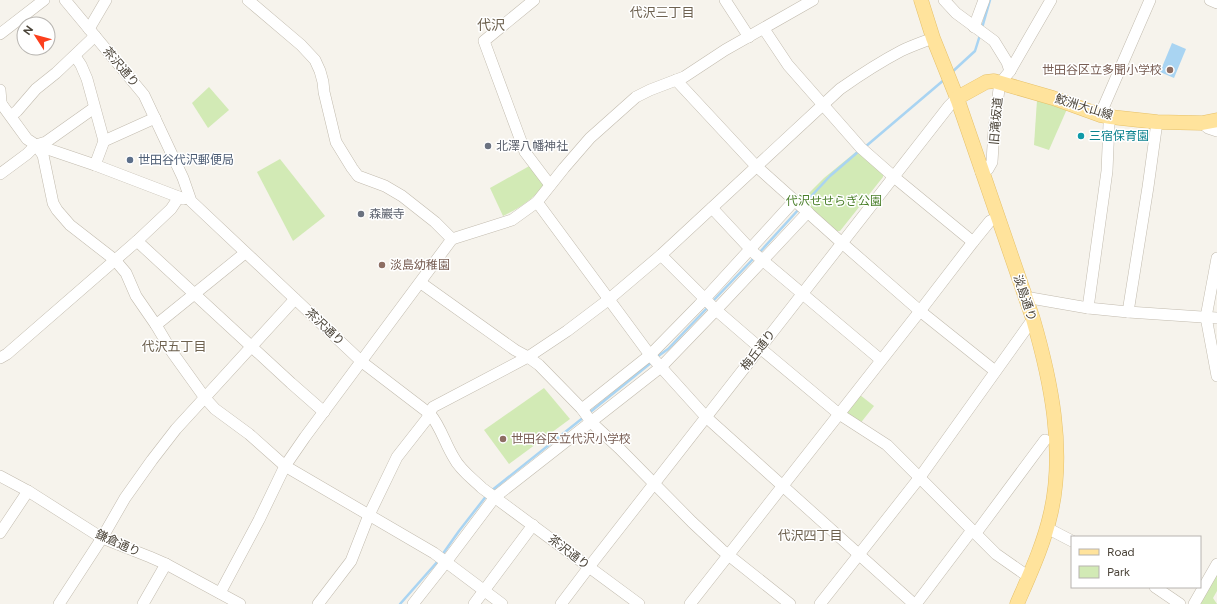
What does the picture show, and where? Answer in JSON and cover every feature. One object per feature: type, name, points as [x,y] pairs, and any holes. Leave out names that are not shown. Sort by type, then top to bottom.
[{"type":"main road","name":"淡島通り","points":[[920,0],[933,38],[957,98],[1033,320],[1044,356],[1056,428],[1056,476],[1053,504],[1047,528],[1029,577],[1017,604]]},
{"type":"main road","name":"鮫洲大山線","points":[[957,98],[986,82],[994,81],[1053,98],[1106,116],[1157,122],[1202,123],[1217,120]]},
{"type":"street","points":[[0,34],[44,0]]},
{"type":"street","name":"茶沢通り","points":[[65,0],[144,95],[183,178],[191,201],[362,362],[430,414],[436,422],[454,459],[459,466],[482,488],[639,604]]},
{"type":"street","points":[[11,116],[36,89],[56,74],[75,56],[92,33],[106,0]]},
{"type":"street","points":[[248,0],[301,45],[315,60],[323,82],[336,142],[358,176],[385,186],[402,196],[435,222],[452,239]]},
{"type":"street","points":[[534,0],[484,40],[525,152],[550,185]]},
{"type":"street","points":[[725,0],[750,36]]},
{"type":"street","points":[[220,593],[259,520],[285,466],[452,239],[512,220],[537,202],[590,138],[636,97],[684,77],[725,50],[813,0]]},
{"type":"street","points":[[944,0],[956,13],[994,41],[1007,62],[1010,71]]},
{"type":"street","points":[[980,31],[984,0]]},
{"type":"street","name":"旧滝坂道","points":[[982,172],[988,169],[992,162],[997,101],[1001,82],[1010,71],[1051,0]]},
{"type":"street","points":[[1088,308],[1107,171],[1109,124],[1106,116],[1150,0]]},
{"type":"street","points":[[1210,0],[1217,2]]},
{"type":"street","points":[[764,29],[788,65],[864,150],[894,177],[973,242]]},
{"type":"street","points":[[318,604],[351,561],[385,479],[397,457],[430,414],[433,407],[528,357],[608,300],[712,208],[840,89],[862,73],[903,50],[933,38]]},
{"type":"street","points":[[75,56],[87,79],[104,141],[95,165]]},
{"type":"street","points":[[676,80],[756,166],[920,311],[995,371]]},
{"type":"street","points":[[0,90],[0,102],[27,139],[36,145],[95,165],[191,201]]},
{"type":"street","name":"梅丘通り","points":[[561,604],[949,106],[957,98]]},
{"type":"street","points":[[0,174],[27,154],[36,145],[46,142],[94,108]]},
{"type":"street","points":[[104,141],[155,118]]},
{"type":"street","points":[[1128,312],[1157,122]]},
{"type":"street","points":[[1202,123],[1208,128],[1217,131]]},
{"type":"street","points":[[36,145],[43,155],[53,203],[57,210],[70,225],[115,260],[126,273],[136,296],[172,352],[204,398],[215,409],[250,434],[285,466],[442,559],[502,604]]},
{"type":"street","points":[[0,358],[7,354],[137,241],[171,209],[179,197]]},
{"type":"street","points":[[537,202],[608,300],[656,361],[706,417],[915,604],[974,532],[1045,440]]},
{"type":"street","points":[[413,604],[442,559],[492,495],[656,361],[711,305],[802,207]]},
{"type":"street","points":[[587,416],[656,361],[711,305],[802,207]]},
{"type":"street","points":[[712,208],[757,256],[881,360]]},
{"type":"street","points":[[690,604],[973,242],[990,221],[997,218]]},
{"type":"street","points":[[137,241],[251,347],[324,412]]},
{"type":"street","points":[[156,325],[245,253]]},
{"type":"street","points":[[661,254],[711,305],[760,348],[839,414],[887,445],[996,554],[1029,577]]},
{"type":"street","points":[[1217,258],[1212,318],[1217,376]]},
{"type":"street","points":[[421,283],[515,350],[539,365],[654,484],[728,555],[790,604]]},
{"type":"street","points":[[1025,297],[1088,308],[1212,318]]},
{"type":"street","points":[[59,604],[102,538],[125,498],[149,463],[176,429],[295,299]]},
{"type":"street","points":[[820,604],[920,477],[1033,320]]},
{"type":"street","name":"鎌倉通り","points":[[0,476],[28,491],[102,538],[166,564],[240,604]]},
{"type":"street","points":[[0,533],[28,491]]},
{"type":"street","points":[[474,604],[534,526]]},
{"type":"street","points":[[1047,528],[1071,540]]},
{"type":"street","points":[[143,604],[166,564]]},
{"type":"street","points":[[1194,604],[1217,564]]},
{"type":"street","points":[[1156,588],[1180,604]]},
{"type":"green space","points":[[209,87],[229,110],[208,128],[192,103]]},
{"type":"green space","points":[[1037,100],[1067,109],[1049,150],[1034,145]]},
{"type":"green space","name":"代沢せせらぎ公園","points":[[857,151],[883,173],[883,177],[840,231],[836,231],[813,212],[802,200],[824,178]]},
{"type":"green space","points":[[280,159],[325,216],[293,241],[257,172]]},
{"type":"green space","points":[[533,164],[543,182],[543,187],[524,204],[503,216],[490,188]]},
{"type":"green space","points":[[544,388],[570,419],[509,464],[484,430]]},
{"type":"green space","points":[[860,395],[874,406],[859,425],[847,417],[845,409]]},
{"type":"green space","points":[[1217,567],[1217,591],[1213,598],[1217,604],[1196,604]]},
{"type":"water","points":[[1172,43],[1186,49],[1174,78],[1160,72]]},
{"type":"waterway","points":[[982,28],[990,0]]},
{"type":"waterway","points":[[951,73],[975,51],[980,35]]},
{"type":"waterway","points":[[865,147],[945,79]]},
{"type":"waterway","points":[[804,204],[830,176],[859,151]]},
{"type":"waterway","points":[[759,253],[799,209]]},
{"type":"waterway","points":[[712,302],[754,258]]},
{"type":"waterway","points":[[657,357],[668,349],[709,306]]},
{"type":"waterway","points":[[589,413],[652,362]]},
{"type":"waterway","points":[[491,491],[584,417]]},
{"type":"waterway","points":[[442,555],[487,495]]},
{"type":"waterway","points":[[400,604],[438,561]]},
{"type":"place","name":"世田谷区立多聞小学校","points":[[1170,70]]},
{"type":"place","name":"三宿保育園","points":[[1081,136]]},
{"type":"place","name":"北澤八幡神社","points":[[488,146]]},
{"type":"place","name":"世田谷代沢郵便局","points":[[130,160]]},
{"type":"place","name":"森巖寺","points":[[361,214]]},
{"type":"place","name":"淡島幼稚園","points":[[382,265]]},
{"type":"place","name":"世田谷区立代沢小学校","points":[[503,439]]},
{"type":"district","name":"代沢三丁目","points":[[662,12]]},
{"type":"district","name":"代沢","points":[[491,25]]},
{"type":"district","name":"代沢五丁目","points":[[174,346]]},
{"type":"district","name":"代沢四丁目","points":[[810,535]]}]
